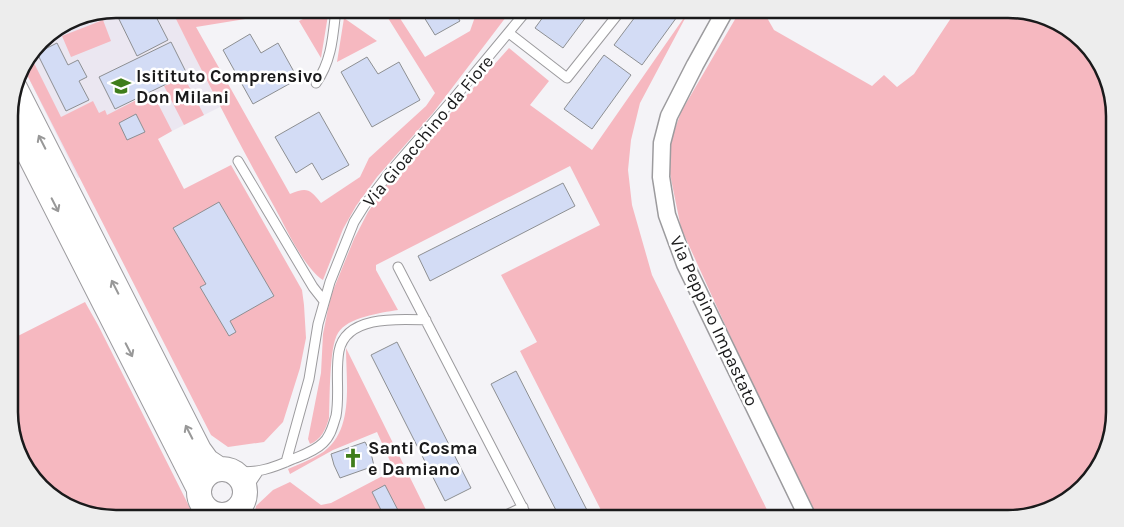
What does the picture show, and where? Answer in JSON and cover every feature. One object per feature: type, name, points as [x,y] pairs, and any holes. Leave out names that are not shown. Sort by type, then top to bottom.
[{"type":"street","name":"Via Peppino Impastato","points":[[721,18],[670,116],[662,143],[660,177],[667,215],[685,264],[804,509]]},
{"type":"street","points":[[19,97],[199,450],[207,461],[239,488]]},
{"type":"street","points":[[18,133],[206,506]]},
{"type":"street","points":[[206,506],[206,476],[212,471],[239,488]]},
{"type":"street","points":[[231,510],[239,488]]},
{"type":"lane","points":[[316,83],[324,73],[329,60],[335,18]]},
{"type":"lane","name":"Via Gioacchino da Fiore","points":[[286,462],[309,379],[318,324],[324,301],[351,230],[364,206],[390,172],[456,97],[521,18]]},
{"type":"lane","points":[[509,33],[567,78],[615,18]]},
{"type":"lane","points":[[238,161],[313,287],[324,301]]},
{"type":"lane","points":[[398,267],[523,507],[518,510]]},
{"type":"lane","points":[[239,488],[286,462],[312,451],[324,442],[332,429],[337,411],[339,349],[347,335],[364,324],[381,320],[426,320]]},
{"type":"shaded area","name":"Isitituto Comprensivo Don Milani","points":[[103,18],[176,18],[220,107],[78,178],[27,75],[34,61],[56,38],[72,28],[90,21]]},
{"type":"shaded area","points":[[176,18],[251,18],[196,27],[290,194],[300,190],[308,191],[321,203],[360,177],[369,158],[426,106],[435,93],[388,18],[400,18],[425,57],[470,31],[475,18],[505,18],[433,113],[377,177],[356,206],[343,229],[323,280],[302,257],[222,109]]},
{"type":"shaded area","points":[[305,18],[328,18],[321,58],[299,21]]},
{"type":"shaded area","points":[[344,18],[377,41],[337,62]]},
{"type":"shaded area","points":[[685,18],[640,103],[631,140],[628,170],[632,205],[652,275],[767,509],[601,509],[520,351],[537,342],[501,275],[600,225],[570,166],[376,265],[376,270],[398,310],[357,319],[349,323],[338,333],[331,361],[329,418],[322,434],[310,444],[308,439],[321,373],[323,334],[328,309],[332,293],[354,239],[368,212],[389,182],[509,48],[549,81],[530,105],[592,150]]},
{"type":"shaded area","points":[[736,18],[767,18],[774,30],[872,86],[884,75],[897,87],[914,74],[951,18],[1027,19],[1046,25],[1078,46],[1099,78],[1106,103],[1106,418],[1105,430],[1099,449],[1078,481],[1052,499],[1027,508],[814,509],[742,362],[681,228],[670,174],[670,143],[681,112]]},
{"type":"shaded area","points":[[103,20],[111,41],[71,57],[62,36]]},
{"type":"shaded area","points":[[33,62],[61,117],[93,101],[99,113],[105,110],[107,115],[152,92],[172,131],[158,139],[184,189],[231,165],[302,290],[306,338],[300,368],[283,422],[264,442],[228,447],[211,435],[27,75]]},
{"type":"shaded area","points":[[184,77],[204,115],[184,125],[164,86]]},
{"type":"shaded area","points":[[85,302],[191,510],[116,510],[97,508],[78,502],[46,481],[25,449],[18,424],[18,336]]},
{"type":"shaded area","points":[[346,348],[426,510],[255,510],[256,506],[273,490],[290,482],[321,505],[331,503],[394,470],[377,432],[333,450],[290,474],[288,469],[320,454],[331,445],[339,433],[344,420],[347,391]]},
{"type":"building","points":[[118,18],[157,18],[168,40],[137,56]]},
{"type":"building","points":[[425,18],[458,18],[460,21],[435,35]]},
{"type":"building","points":[[542,18],[585,18],[563,48],[535,28]]},
{"type":"building","points":[[634,18],[676,18],[642,65],[614,45]]},
{"type":"building","points":[[250,34],[261,53],[278,43],[298,79],[253,104],[223,50]]},
{"type":"building","points":[[171,42],[187,74],[115,109],[99,77]]},
{"type":"building","points":[[57,43],[68,65],[78,60],[87,77],[79,81],[89,100],[66,111],[38,56],[43,50]]},
{"type":"building","points":[[604,55],[631,75],[592,129],[564,109]]},
{"type":"building","points":[[367,57],[378,74],[399,62],[420,100],[372,127],[341,72]]},
{"type":"building","points":[[319,112],[349,165],[322,180],[312,163],[296,173],[275,137]]},
{"type":"building","points":[[136,114],[145,132],[127,140],[119,123]]},
{"type":"building","points":[[563,183],[575,206],[430,281],[418,256]]},
{"type":"building","points":[[219,202],[274,296],[230,321],[236,332],[229,336],[200,287],[206,284],[173,228]]},
{"type":"building","points":[[397,342],[471,488],[445,501],[371,355]]},
{"type":"building","points":[[516,371],[587,509],[556,510],[491,384]]},
{"type":"building","name":"Santi Cosma e Damiano","points":[[365,442],[371,453],[374,466],[340,478],[331,454]]},
{"type":"building","points":[[385,485],[398,510],[381,510],[372,492]]},
{"type":"place","name":"Isitituto Comprensivo Don Milani","points":[[121,86]]},
{"type":"place","name":"Santi Cosma e Damiano","points":[[353,458]]}]
